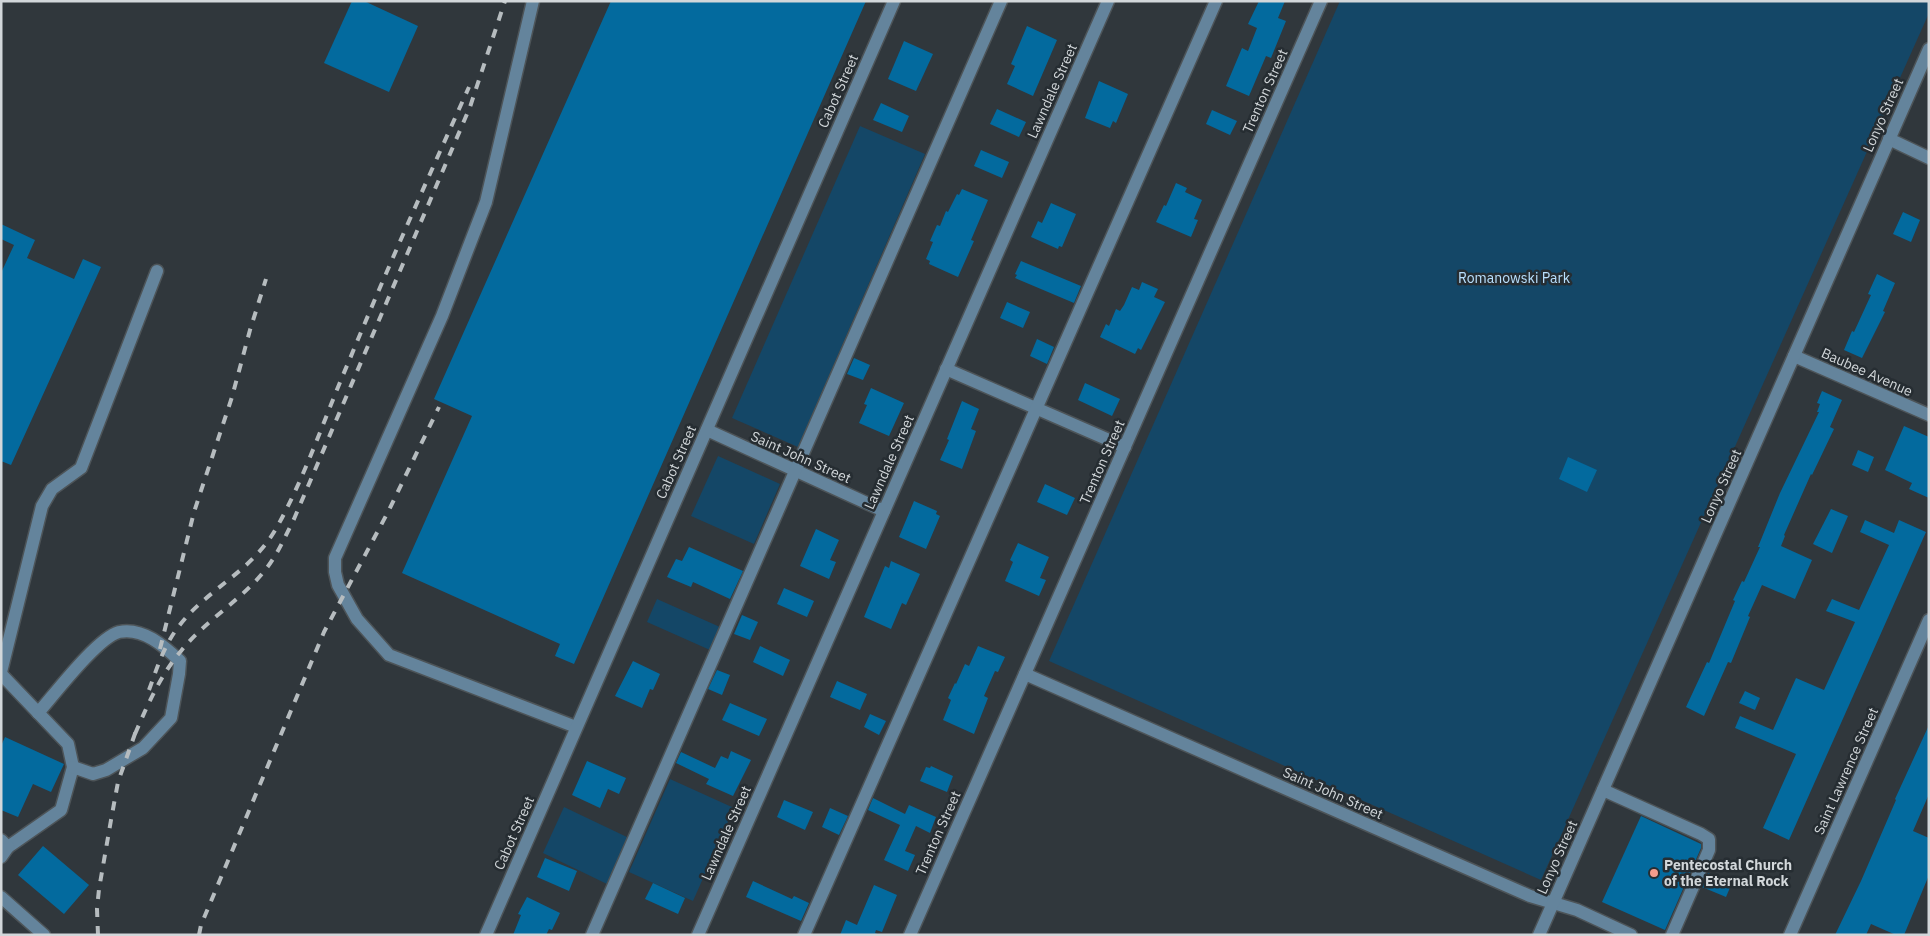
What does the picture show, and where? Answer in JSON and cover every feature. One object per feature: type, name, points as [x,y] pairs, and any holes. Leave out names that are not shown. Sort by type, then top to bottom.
[{"type":"street","points":[[533,1],[486,202],[442,316],[335,558],[335,572],[338,586],[356,619],[389,655],[576,727]]},
{"type":"street","name":"Cabot Street","points":[[486,935],[894,1]]},
{"type":"street","points":[[592,935],[1001,1]]},
{"type":"street","name":"Lawndale Street","points":[[698,935],[1108,1]]},
{"type":"street","points":[[804,935],[1216,1]]},
{"type":"street","name":"Trenton Street","points":[[910,935],[1321,1]]},
{"type":"street","name":"Lonyo Street","points":[[1539,935],[1929,50]]},
{"type":"street","points":[[1889,139],[1929,158]]},
{"type":"street","points":[[4,848],[61,810],[73,767],[68,744],[1,673],[4,648],[42,506],[52,489],[81,468],[156,271]]},
{"type":"street","name":"Baubee Avenue","points":[[1794,356],[1929,415]]},
{"type":"street","points":[[946,369],[1125,447]]},
{"type":"street","name":"Saint John Street","points":[[707,430],[884,511]]},
{"type":"street","name":"Saint Lawrence Street","points":[[1790,935],[1929,620]]},
{"type":"street","points":[[38,713],[98,646],[119,632],[137,632],[156,640],[180,661],[171,718],[142,748],[106,770],[93,774],[73,767]]},
{"type":"street","name":"Saint John Street","points":[[1025,674],[1530,896],[1576,910],[1631,935]]},
{"type":"street","points":[[1603,790],[1709,839],[1710,850],[1672,935]]},
{"type":"street","points":[[1,897],[44,935]]},
{"type":"green space","name":"Romanowski Park","points":[[1340,1],[1929,1],[1929,13],[1541,880],[1049,661]]},
{"type":"green space","points":[[860,126],[925,154],[798,447],[732,418]]},
{"type":"green space","points":[[718,456],[780,484],[754,544],[691,516]]},
{"type":"green space","points":[[657,599],[720,627],[710,650],[647,622]]},
{"type":"green space","points":[[670,779],[734,808],[693,901],[629,872]]},
{"type":"green space","points":[[564,807],[629,838],[607,884],[543,853]]},
{"type":"building","points":[[352,1],[364,1],[418,26],[389,92],[324,63]]},
{"type":"building","points":[[611,1],[866,1],[574,664],[555,656],[560,644],[402,573],[472,416],[434,399]]},
{"type":"building","points":[[1259,1],[1285,1],[1278,18],[1286,21],[1271,58],[1266,56],[1249,96],[1226,86],[1242,48],[1248,51],[1257,28],[1248,24]]},
{"type":"building","points":[[1027,26],[1057,40],[1033,96],[1007,84],[1015,66],[1011,64]]},
{"type":"building","points":[[904,41],[933,54],[916,91],[888,79]]},
{"type":"building","points":[[1099,81],[1128,94],[1116,123],[1113,121],[1110,128],[1085,118]]},
{"type":"building","points":[[881,103],[909,116],[902,132],[873,120]]},
{"type":"building","points":[[997,109],[1026,122],[1019,137],[990,124]]},
{"type":"building","points":[[1212,110],[1237,121],[1230,135],[1206,124]]},
{"type":"building","points":[[981,150],[1009,162],[1002,178],[974,166]]},
{"type":"building","points":[[1176,183],[1187,188],[1185,192],[1202,200],[1194,219],[1198,220],[1191,237],[1156,222],[1164,205],[1166,206]]},
{"type":"building","points":[[962,189],[988,200],[971,240],[974,241],[958,277],[929,264],[930,261],[926,259],[933,242],[930,241],[937,225],[940,226],[946,211],[948,212],[957,194],[959,195]]},
{"type":"building","points":[[1051,203],[1076,214],[1062,247],[1059,246],[1058,249],[1031,237],[1038,221],[1042,223]]},
{"type":"building","points":[[1903,212],[1920,220],[1911,242],[1893,234]]},
{"type":"building","points":[[1,224],[35,240],[27,258],[74,279],[83,259],[101,267],[11,465],[1,461],[1,273],[14,245],[1,239]]},
{"type":"building","points":[[1021,261],[1081,286],[1074,303],[1015,278]]},
{"type":"building","points":[[1877,274],[1895,283],[1883,311],[1885,312],[1862,358],[1844,350],[1871,295],[1868,294]]},
{"type":"building","points":[[1142,282],[1158,289],[1154,297],[1165,302],[1141,350],[1138,348],[1135,354],[1100,337],[1106,324],[1109,326],[1116,309],[1120,311],[1124,305],[1132,287],[1139,290]]},
{"type":"building","points":[[1007,302],[1030,312],[1023,328],[1000,318]]},
{"type":"building","points":[[1037,339],[1054,347],[1047,364],[1030,356]]},
{"type":"building","points":[[854,358],[870,365],[863,380],[847,374]]},
{"type":"building","points":[[1085,383],[1120,399],[1112,416],[1078,400]]},
{"type":"building","points":[[871,388],[904,403],[889,436],[859,423],[867,405],[864,404]]},
{"type":"building","points":[[1822,391],[1842,400],[1830,427],[1834,429],[1811,474],[1781,546],[1812,560],[1795,599],[1762,585],[1748,616],[1750,617],[1731,663],[1728,662],[1704,716],[1686,707],[1707,662],[1709,663],[1735,601],[1733,600],[1742,581],[1744,582],[1760,547],[1758,547],[1780,493],[1819,412],[1817,412],[1820,404],[1817,403]]},
{"type":"building","points":[[962,401],[979,409],[971,429],[976,431],[962,469],[940,460]]},
{"type":"building","points":[[1904,426],[1929,437],[1929,498],[1909,489],[1912,483],[1885,470]]},
{"type":"building","points":[[1858,450],[1874,457],[1868,472],[1852,465]]},
{"type":"building","points":[[1568,457],[1597,470],[1587,492],[1559,479]]},
{"type":"building","points":[[1045,484],[1075,498],[1067,515],[1037,502]]},
{"type":"building","points":[[914,501],[937,511],[936,514],[940,516],[926,549],[899,537]]},
{"type":"building","points":[[1831,509],[1848,516],[1832,553],[1813,544]]},
{"type":"building","points":[[1865,520],[1894,533],[1899,520],[1926,532],[1789,840],[1763,828],[1796,754],[1735,728],[1740,716],[1773,730],[1796,678],[1824,690],[1855,622],[1826,611],[1832,599],[1859,610],[1889,545],[1860,532]]},
{"type":"building","points":[[816,529],[839,540],[830,560],[836,562],[829,579],[800,566]]},
{"type":"building","points":[[1018,543],[1049,557],[1040,578],[1046,580],[1039,596],[1005,581],[1013,562],[1010,560]]},
{"type":"building","points":[[689,547],[743,571],[730,599],[693,582],[691,587],[667,577],[676,559],[682,561]]},
{"type":"building","points":[[891,561],[920,574],[906,605],[902,603],[891,629],[864,617],[885,566],[889,568]]},
{"type":"building","points":[[784,588],[814,601],[807,617],[777,604]]},
{"type":"building","points":[[742,615],[758,622],[750,640],[734,634]]},
{"type":"building","points":[[760,646],[790,660],[783,676],[753,662]]},
{"type":"building","points":[[978,646],[1005,657],[998,672],[995,671],[984,696],[988,698],[974,734],[943,720],[951,700],[948,698],[955,683],[965,664],[969,666]]},
{"type":"building","points":[[633,661],[660,674],[653,690],[650,689],[642,708],[615,696]]},
{"type":"building","points":[[717,670],[730,675],[722,695],[708,689]]},
{"type":"building","points":[[837,681],[867,694],[860,710],[830,697]]},
{"type":"building","points":[[1745,691],[1760,698],[1755,710],[1739,703]]},
{"type":"building","points":[[730,703],[767,719],[759,736],[722,720]]},
{"type":"building","points":[[870,714],[886,721],[879,735],[864,727]]},
{"type":"building","points":[[1929,725],[1929,794],[1913,831],[1929,838],[1929,875],[1904,935],[1896,935],[1871,924],[1866,935],[1835,935],[1861,881],[1895,799]]},
{"type":"building","points":[[5,737],[64,764],[51,792],[33,784],[18,817],[1,810],[1,746]]},
{"type":"building","points":[[731,751],[751,760],[733,796],[706,784],[709,779],[676,763],[681,752],[715,768],[721,756],[728,759]]},
{"type":"building","points":[[587,761],[626,778],[619,794],[608,789],[600,808],[572,795]]},
{"type":"building","points":[[931,766],[953,776],[947,792],[920,781],[926,767],[930,768]]},
{"type":"building","points":[[873,798],[905,814],[909,805],[936,817],[930,833],[916,826],[905,851],[915,855],[908,871],[884,860],[900,825],[868,810]]},
{"type":"building","points":[[784,800],[813,812],[805,830],[777,817]]},
{"type":"building","points":[[830,808],[848,816],[839,835],[822,827]]},
{"type":"building","name":"Pentecostal Church of the Eternal Rock","points":[[1641,816],[1701,844],[1701,848],[1665,930],[1602,902]]},
{"type":"building","points":[[43,846],[89,885],[64,914],[18,875]]},
{"type":"building","points":[[545,858],[577,871],[569,891],[537,877]]},
{"type":"building","points":[[1708,873],[1732,883],[1726,897],[1702,887]]},
{"type":"building","points":[[753,881],[792,899],[794,896],[809,903],[801,921],[746,897]]},
{"type":"building","points":[[653,883],[685,898],[678,914],[645,899]]},
{"type":"building","points":[[874,885],[897,895],[882,932],[876,930],[875,933],[880,935],[840,935],[846,920],[857,925]]},
{"type":"building","points":[[527,897],[560,913],[552,930],[549,929],[546,935],[513,935],[521,915],[518,914]]},
{"type":"railway","points":[[135,734],[167,670],[190,641],[242,595],[261,575],[283,541],[470,107],[505,1]]},
{"type":"railway","points":[[149,690],[165,649],[179,626],[203,601],[255,556],[267,543],[277,527],[306,466],[378,292],[469,87]]},
{"type":"railway","points":[[160,649],[194,512],[232,397],[266,279]]},
{"type":"railway","points":[[199,935],[201,925],[324,632],[388,512],[439,407]]},
{"type":"railway","points":[[98,935],[97,909],[99,889],[118,782],[137,728]]},
{"type":"place","name":"Pentecostal Church of the Eternal Rock","points":[[1654,873]]}]
